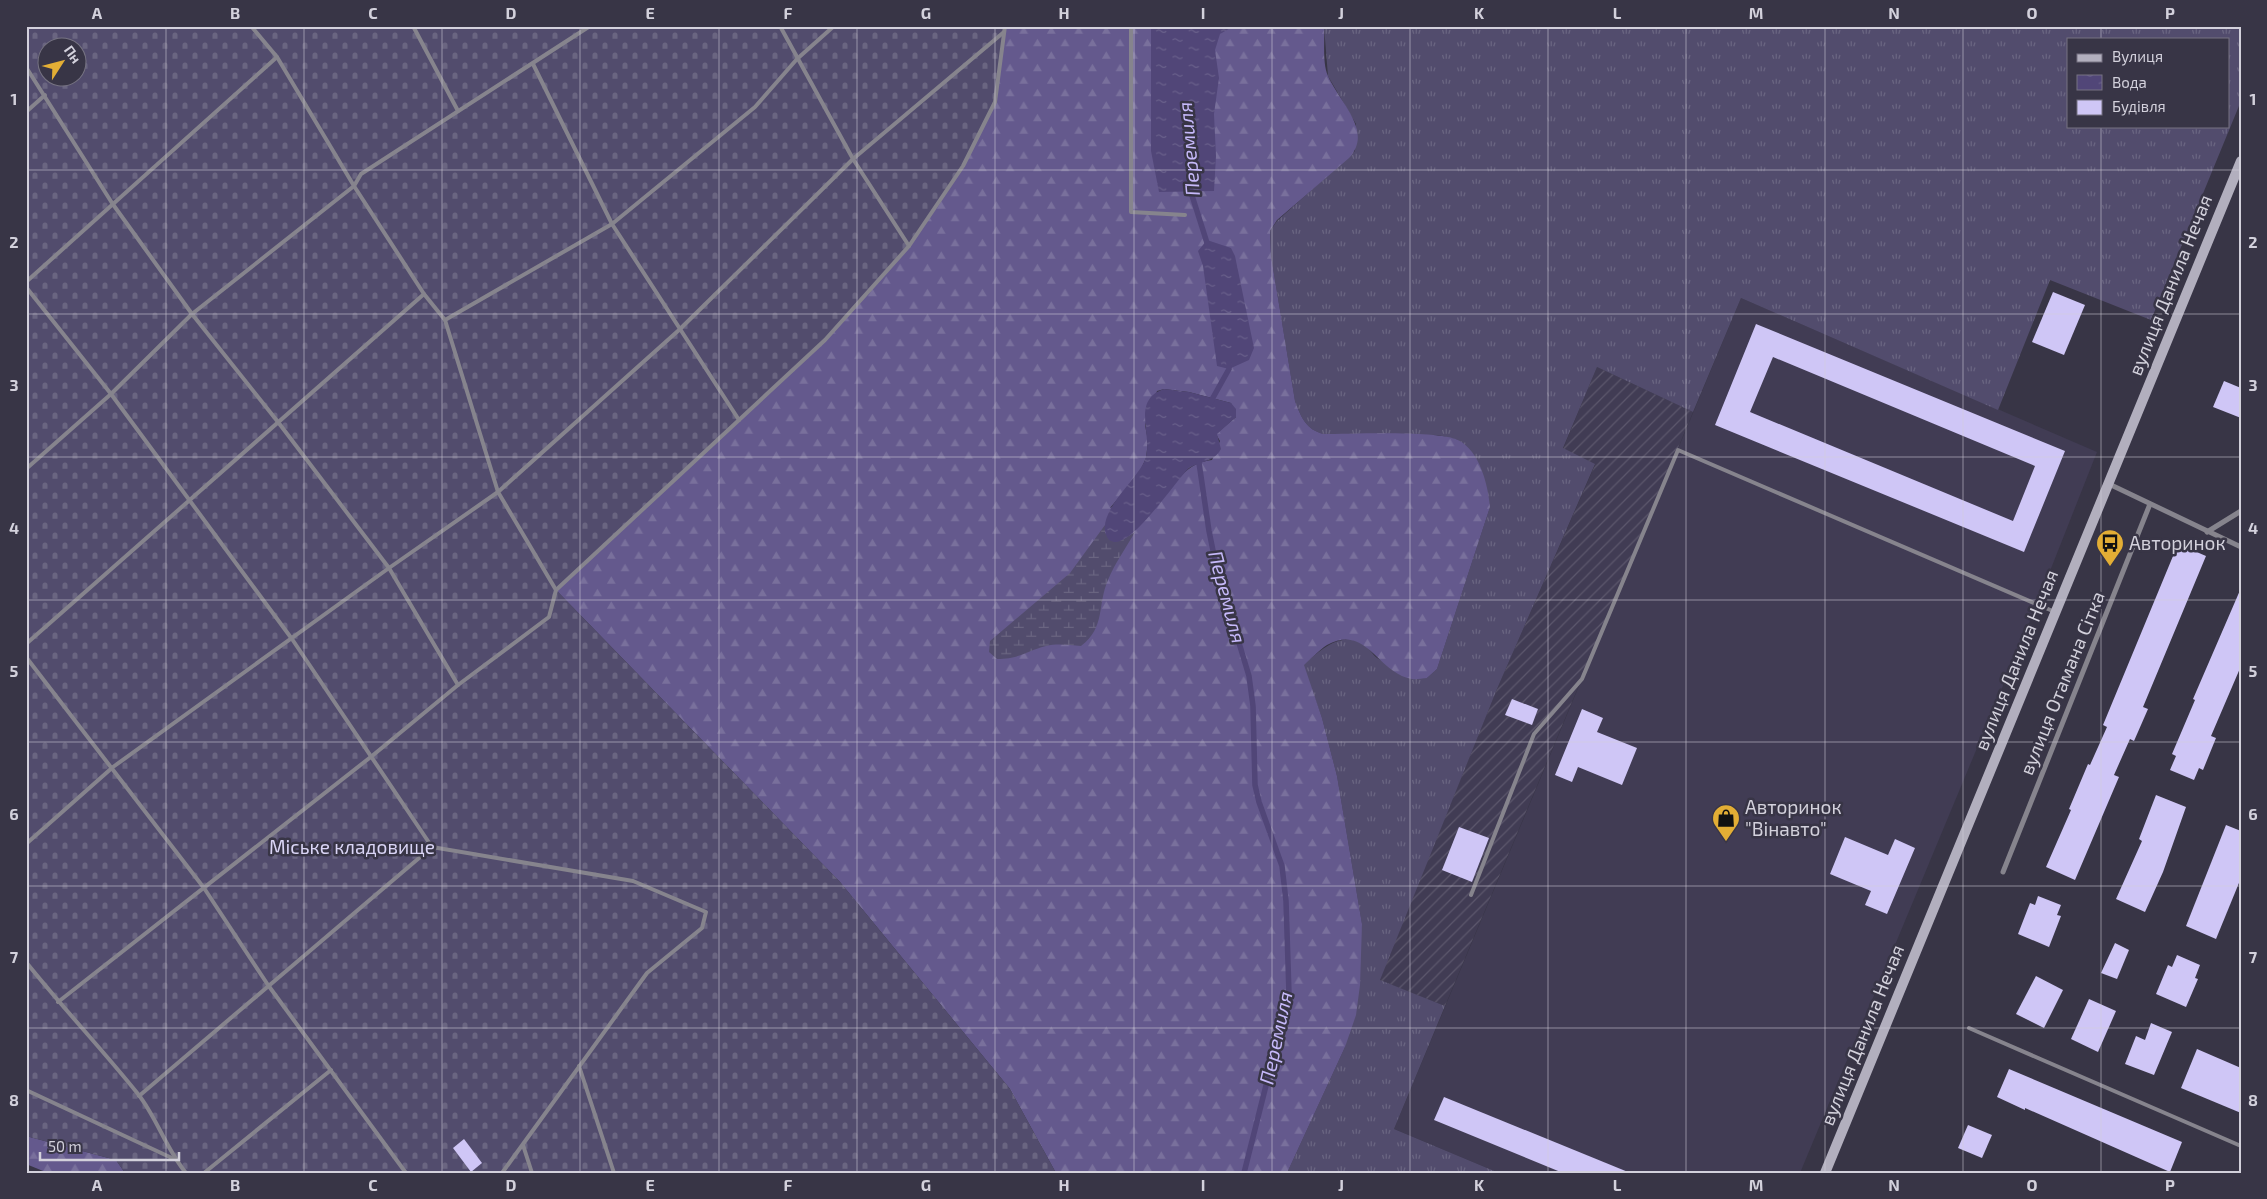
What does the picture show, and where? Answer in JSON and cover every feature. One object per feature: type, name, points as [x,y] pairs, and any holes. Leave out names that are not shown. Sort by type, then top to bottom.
[{"type":"main road","name":"вулиця Данила Нечая","points":[[1824,1173],[2241,161]]},
{"type":"street","points":[[2108,484],[2241,547]]},
{"type":"street","name":"вулиця Отамана Сітка","points":[[2003,872],[2150,504]]},
{"type":"street","points":[[2207,532],[2241,511]]},
{"type":"lane","points":[[251,26],[277,57],[354,186],[424,294],[445,320],[498,492],[556,590]]},
{"type":"lane","points":[[414,26],[458,111]]},
{"type":"lane","points":[[26,469],[111,394],[192,314],[354,186],[361,174],[590,26]]},
{"type":"lane","points":[[780,26],[853,159],[910,246]]},
{"type":"lane","points":[[445,320],[612,224],[755,108],[797,59],[834,26]]},
{"type":"lane","points":[[58,1002],[372,756],[458,685],[548,617],[556,590],[825,340],[910,246],[963,166],[995,102],[1005,26]]},
{"type":"lane","points":[[1131,26],[1131,212],[1185,215]]},
{"type":"lane","points":[[26,844],[113,767],[389,568],[498,492],[679,330],[853,159],[1004,32]]},
{"type":"lane","points":[[26,282],[277,57]]},
{"type":"lane","points":[[533,64],[612,224],[739,420]]},
{"type":"lane","points":[[26,67],[112,203],[192,314],[278,422],[389,568],[458,685]]},
{"type":"lane","points":[[26,112],[45,95]]},
{"type":"lane","points":[[26,287],[111,394],[292,638],[432,847],[632,882],[706,912],[702,928],[647,973],[502,1173]]},
{"type":"lane","points":[[26,644],[424,294]]},
{"type":"lane","points":[[1471,894],[1534,734],[1582,678],[1678,450],[2056,612]]},
{"type":"lane","points":[[26,657],[113,767],[204,888],[268,985],[406,1173]]},
{"type":"lane","points":[[139,1096],[432,847]]},
{"type":"lane","points":[[26,962],[139,1096],[174,1159],[186,1173]]},
{"type":"lane","points":[[1968,1028],[2241,1146]]},
{"type":"lane","points":[[579,1066],[614,1173]]},
{"type":"lane","points":[[204,1173],[330,1070]]},
{"type":"lane","points":[[26,1090],[174,1159]]},
{"type":"lane","points":[[523,1145],[532,1173]]},
{"type":"shaded area","name":"Авторинок \"Вінавто\"","points":[[1741,298],[2097,452],[2037,604],[1800,1173],[1499,1173],[1394,1129]]},
{"type":"shaded area","points":[[1597,367],[1693,412],[1445,1006],[1379,980],[1497,689],[1595,465],[1563,449]]},
{"type":"green space","name":"Міське кладовище","points":[[26,26],[1005,26],[995,102],[963,166],[909,246],[825,340],[556,590],[840,882],[1010,1089],[1056,1173],[125,1173],[116,1160],[26,1136]]},
{"type":"green space","points":[[1005,26],[1324,26],[1326,70],[1333,86],[1352,117],[1358,137],[1356,148],[1349,158],[1277,220],[1270,231],[1271,256],[1295,401],[1308,426],[1324,434],[1414,434],[1448,437],[1458,440],[1472,452],[1482,469],[1490,507],[1437,669],[1427,678],[1414,679],[1400,675],[1371,651],[1352,640],[1341,640],[1327,645],[1304,665],[1322,718],[1337,776],[1362,924],[1360,985],[1356,1015],[1345,1047],[1287,1173],[1056,1173],[1010,1089],[840,882],[556,590]],"holes":[[[1164,389],[1189,392],[1231,403],[1236,417],[1216,434],[1220,441],[1212,460],[1195,465],[1181,476],[1110,508],[1139,473],[1146,458],[1148,441],[1145,425],[1157,391]]]},
{"type":"green space","points":[[1324,26],[2241,26],[2241,101],[2230,128],[2230,38],[2067,38],[2067,128],[2230,128],[2151,320],[2050,280],[1998,410],[1741,298],[1693,412],[1597,367],[1563,448],[1595,464],[1497,689],[1380,980],[1445,1006],[1394,1129],[1499,1173],[1287,1173],[1345,1047],[1362,924],[1337,776],[1322,718],[1303,665],[1331,644],[1346,639],[1355,640],[1363,644],[1377,658],[1395,667],[1427,678],[1437,669],[1490,507],[1458,440],[1438,435],[1324,434],[1308,426],[1295,401],[1271,256],[1270,231],[1277,221],[1355,151],[1356,124],[1328,76]]},
{"type":"green space","points":[[1105,525],[1105,533],[1122,540],[1135,532],[1108,580],[1098,623],[1089,639],[1081,646],[1050,645],[1017,656],[997,659],[989,652],[990,641],[1070,573]]},
{"type":"green space","points":[[26,1136],[116,1160],[125,1173],[48,1173],[26,1164]]},
{"type":"water","points":[[1151,26],[1234,26],[1220,34],[1215,50],[1219,78],[1214,114],[1216,156],[1214,191],[1159,192],[1151,151]]},
{"type":"water","points":[[1207,240],[1231,248],[1235,256],[1254,348],[1249,360],[1229,369],[1217,366],[1203,266],[1198,251]]},
{"type":"water","points":[[1164,389],[1189,392],[1231,403],[1236,409],[1236,417],[1217,434],[1221,449],[1215,456],[1189,468],[1137,529],[1120,541],[1109,540],[1105,531],[1106,520],[1110,510],[1145,460],[1147,441],[1145,410],[1154,394]]},
{"type":"building","points":[[2053,292],[2085,305],[2064,355],[2032,342]]},
{"type":"building","points":[[1756,324],[2065,451],[2024,552],[1715,425]],"holes":[[[1773,357],[2035,466],[2013,521],[1750,412]]]},
{"type":"building","points":[[2224,381],[2241,388],[2241,418],[2213,407]]},
{"type":"building","points":[[2178,544],[2206,556],[2143,707],[2148,709],[2134,741],[2130,739],[2114,775],[2119,777],[2075,880],[2046,867],[2071,810],[2069,809],[2088,764],[2090,765],[2107,727],[2103,725]]},
{"type":"building","points":[[2241,588],[2241,666],[2211,736],[2216,738],[2203,770],[2199,768],[2194,780],[2170,770],[2176,756],[2172,754],[2195,700],[2193,699]]},
{"type":"building","points":[[1512,699],[1538,709],[1532,725],[1505,715]]},
{"type":"building","points":[[1582,709],[1603,718],[1597,732],[1637,748],[1622,785],[1578,767],[1572,782],[1555,775]]},
{"type":"building","points":[[2156,795],[2186,807],[2163,872],[2145,912],[2116,899],[2142,841],[2139,839]]},
{"type":"building","points":[[2226,825],[2241,831],[2241,878],[2216,939],[2186,926]]},
{"type":"building","points":[[1459,827],[1489,838],[1472,882],[1442,870]]},
{"type":"building","points":[[1845,837],[1888,855],[1895,839],[1915,848],[1887,914],[1865,905],[1871,891],[1830,874]]},
{"type":"building","points":[[2038,896],[2061,905],[2057,915],[2061,916],[2049,947],[2018,934],[2030,903],[2035,905]]},
{"type":"building","points":[[2115,943],[2129,950],[2117,979],[2101,973]]},
{"type":"building","points":[[2177,955],[2200,965],[2195,978],[2198,979],[2186,1007],[2156,994],[2168,965],[2172,967]]},
{"type":"building","points":[[2036,976],[2063,990],[2044,1028],[2016,1014]]},
{"type":"building","points":[[2089,999],[2116,1011],[2098,1052],[2071,1039]]},
{"type":"building","points":[[2151,1023],[2172,1032],[2154,1075],[2125,1064],[2136,1036],[2145,1040]]},
{"type":"building","points":[[2197,1049],[2241,1068],[2241,1113],[2181,1088]]},
{"type":"building","points":[[2009,1069],[2182,1142],[2170,1172],[1997,1097]]},
{"type":"building","points":[[1444,1097],[1628,1173],[1563,1173],[1434,1120]]},
{"type":"building","points":[[1968,1125],[1992,1135],[1982,1158],[1958,1148]]},
{"type":"building","points":[[464,1139],[482,1163],[471,1172],[453,1148]]},
{"type":"waterway","name":"Перемиля","points":[[1189,186],[1208,246]]},
{"type":"waterway","name":"Перемиля","points":[[1210,403],[1229,369],[1229,363]]},
{"type":"waterway","name":"Перемиля","points":[[1198,456],[1217,570],[1249,676],[1253,706],[1255,785],[1259,802],[1282,866],[1286,901],[1289,994],[1244,1173]]},
{"type":"place","name":"Авторинок","points":[[2110,567]]},
{"type":"place","name":"Авторинок \"Вінавто\"","points":[[1726,842]]}]
